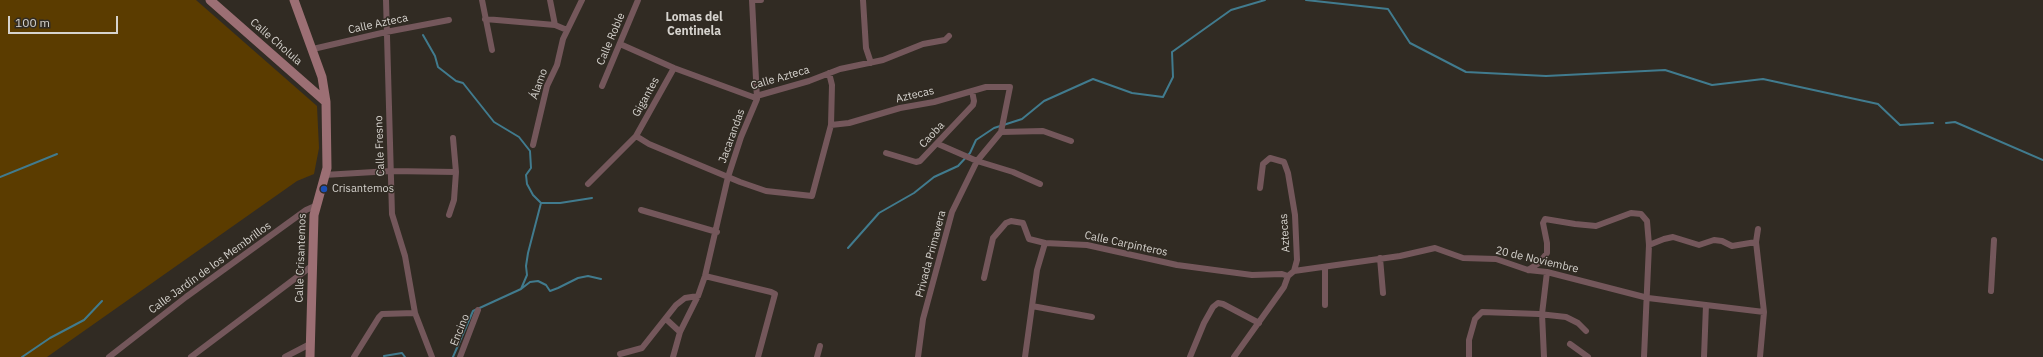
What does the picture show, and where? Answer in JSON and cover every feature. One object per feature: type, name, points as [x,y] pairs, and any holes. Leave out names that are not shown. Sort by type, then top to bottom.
[{"type":"street","name":"Calle Cholula","points":[[210,0],[326,102]]},
{"type":"street","name":"Calle Crisantemos","points":[[294,0],[322,77],[326,102],[328,136],[327,168],[315,206],[310,357]]},
{"type":"street","name":"Calle Fresno","points":[[386,0],[392,214],[405,256],[415,314],[432,357]]},
{"type":"street","points":[[482,0],[492,50]]},
{"type":"street","points":[[550,0],[555,25]]},
{"type":"street","name":"Álamo","points":[[533,145],[547,86],[557,65],[563,38],[582,0]]},
{"type":"street","name":"Calle Roble","points":[[602,86],[638,0]]},
{"type":"street","points":[[752,0],[761,0]]},
{"type":"street","name":"Jacarandas","points":[[673,357],[680,332],[698,296],[705,276],[717,232],[728,177],[757,96],[752,0]]},
{"type":"street","points":[[863,0],[866,48],[871,63]]},
{"type":"street","points":[[485,19],[555,25],[567,30]]},
{"type":"street","name":"Calle Azteca","points":[[313,49],[386,32],[449,20]]},
{"type":"street","name":"Calle Azteca","points":[[620,44],[674,68],[748,97],[757,96],[809,81],[844,68],[871,63],[923,44],[941,42],[949,36]]},
{"type":"street","name":"Gigantes","points":[[588,184],[636,136],[674,68]]},
{"type":"street","points":[[636,136],[728,177],[766,190],[812,196],[831,125],[832,85],[829,74]]},
{"type":"street","name":"Aztecas","points":[[831,125],[850,123],[900,108],[934,102],[986,87],[1010,87],[1001,132]]},
{"type":"street","name":"Caoba","points":[[886,153],[919,162],[938,144],[973,105],[974,101],[972,91]]},
{"type":"street","points":[[1001,132],[1043,131],[1070,141]]},
{"type":"street","name":"Privada Primavera","points":[[918,357],[923,319],[952,212],[977,161],[1001,132]]},
{"type":"street","points":[[449,215],[454,200],[456,172],[452,138]]},
{"type":"street","points":[[938,144],[977,161],[1013,172],[1040,184]]},
{"type":"street","name":"Aztecas","points":[[1260,188],[1263,164],[1270,158],[1284,162],[1288,174],[1295,215],[1297,260],[1294,271]]},
{"type":"street","points":[[324,175],[391,171],[456,172]]},
{"type":"street","name":"Calle Jardín de los Membrillos","points":[[109,357],[119,350],[133,336],[186,297],[306,210],[315,206]]},
{"type":"street","points":[[641,210],[717,232]]},
{"type":"street","points":[[1528,270],[1539,263],[1547,254],[1547,243],[1543,223],[1545,219],[1596,226],[1631,213],[1641,214],[1647,222],[1649,246],[1648,298],[1645,306],[1644,357]]},
{"type":"street","points":[[984,278],[993,238],[1006,223],[1011,221],[1023,223],[1029,239],[1045,243],[1037,270],[1025,357]]},
{"type":"street","points":[[1758,229],[1756,242],[1764,312],[1760,357]]},
{"type":"street","points":[[1649,246],[1664,239],[1674,237],[1699,245],[1714,240],[1722,241],[1732,246],[1756,242]]},
{"type":"street","points":[[1991,291],[1994,240]]},
{"type":"street","name":"Calle Carpinteros","points":[[1045,243],[1087,245],[1177,265],[1199,266],[1252,275],[1282,274],[1288,276]]},
{"type":"street","name":"20 de Noviembre","points":[[1294,271],[1434,248],[1463,258],[1496,259],[1528,270],[1547,272],[1648,298],[1764,312]]},
{"type":"street","points":[[1380,258],[1383,293]]},
{"type":"street","points":[[191,357],[313,266]]},
{"type":"street","points":[[1325,267],[1325,305]]},
{"type":"street","points":[[1234,357],[1284,288],[1288,276],[1294,271]]},
{"type":"street","points":[[1544,357],[1542,314],[1547,272]]},
{"type":"street","points":[[705,276],[775,294],[758,357]]},
{"type":"street","points":[[620,354],[642,348],[676,305],[685,298],[698,296]]},
{"type":"street","points":[[1190,357],[1204,322],[1213,307],[1218,304],[1223,304],[1259,323]]},
{"type":"street","points":[[1704,357],[1706,305]]},
{"type":"street","points":[[1032,306],[1092,318]]},
{"type":"street","name":"Encino","points":[[460,357],[478,310]]},
{"type":"street","points":[[1469,357],[1469,340],[1474,319],[1482,312],[1542,314],[1566,317],[1578,323],[1586,331]]},
{"type":"street","points":[[354,357],[382,314],[415,314]]},
{"type":"street","points":[[666,319],[680,332]]},
{"type":"street","points":[[285,357],[310,344]]},
{"type":"street","points":[[1570,344],[1588,357]]},
{"type":"street","points":[[817,357],[820,346]]},
{"type":"street","points":[[119,350],[120,357]]},
{"type":"shaded area","points":[[0,0],[196,0],[317,106],[319,148],[314,174],[297,181],[47,357],[0,357]]},
{"type":"waterway","points":[[848,248],[879,213],[914,193],[934,177],[958,166],[970,153],[976,140],[994,128],[1022,119],[1044,101],[1093,79],[1132,93],[1163,97],[1173,77],[1172,52],[1231,10],[1265,0]]},
{"type":"waterway","points":[[1306,0],[1388,9],[1410,43],[1466,72],[1546,76],[1665,70],[1712,85],[1763,79],[1878,104],[1900,125],[1933,123]]},
{"type":"waterway","points":[[423,35],[435,56],[438,67],[456,81],[463,83],[494,122],[519,137],[530,151],[531,168],[526,175],[527,184],[533,195],[541,203],[528,253],[526,266],[527,275],[521,289]]},
{"type":"waterway","points":[[1946,123],[1955,122],[2043,160]]},
{"type":"waterway","points":[[0,177],[57,154]]},
{"type":"waterway","points":[[541,203],[560,203],[592,198]]},
{"type":"waterway","points":[[453,357],[473,311],[521,289],[530,282],[538,281],[546,285],[550,291],[578,278],[588,276],[601,279]]},
{"type":"waterway","points":[[22,357],[50,338],[84,320],[102,301]]},
{"type":"waterway","points":[[384,356],[402,353],[405,357]]},
{"type":"place","name":"Crisantemos","points":[[324,189]]},
{"type":"district","name":"Lomas del Centinela","points":[[694,25]]}]
